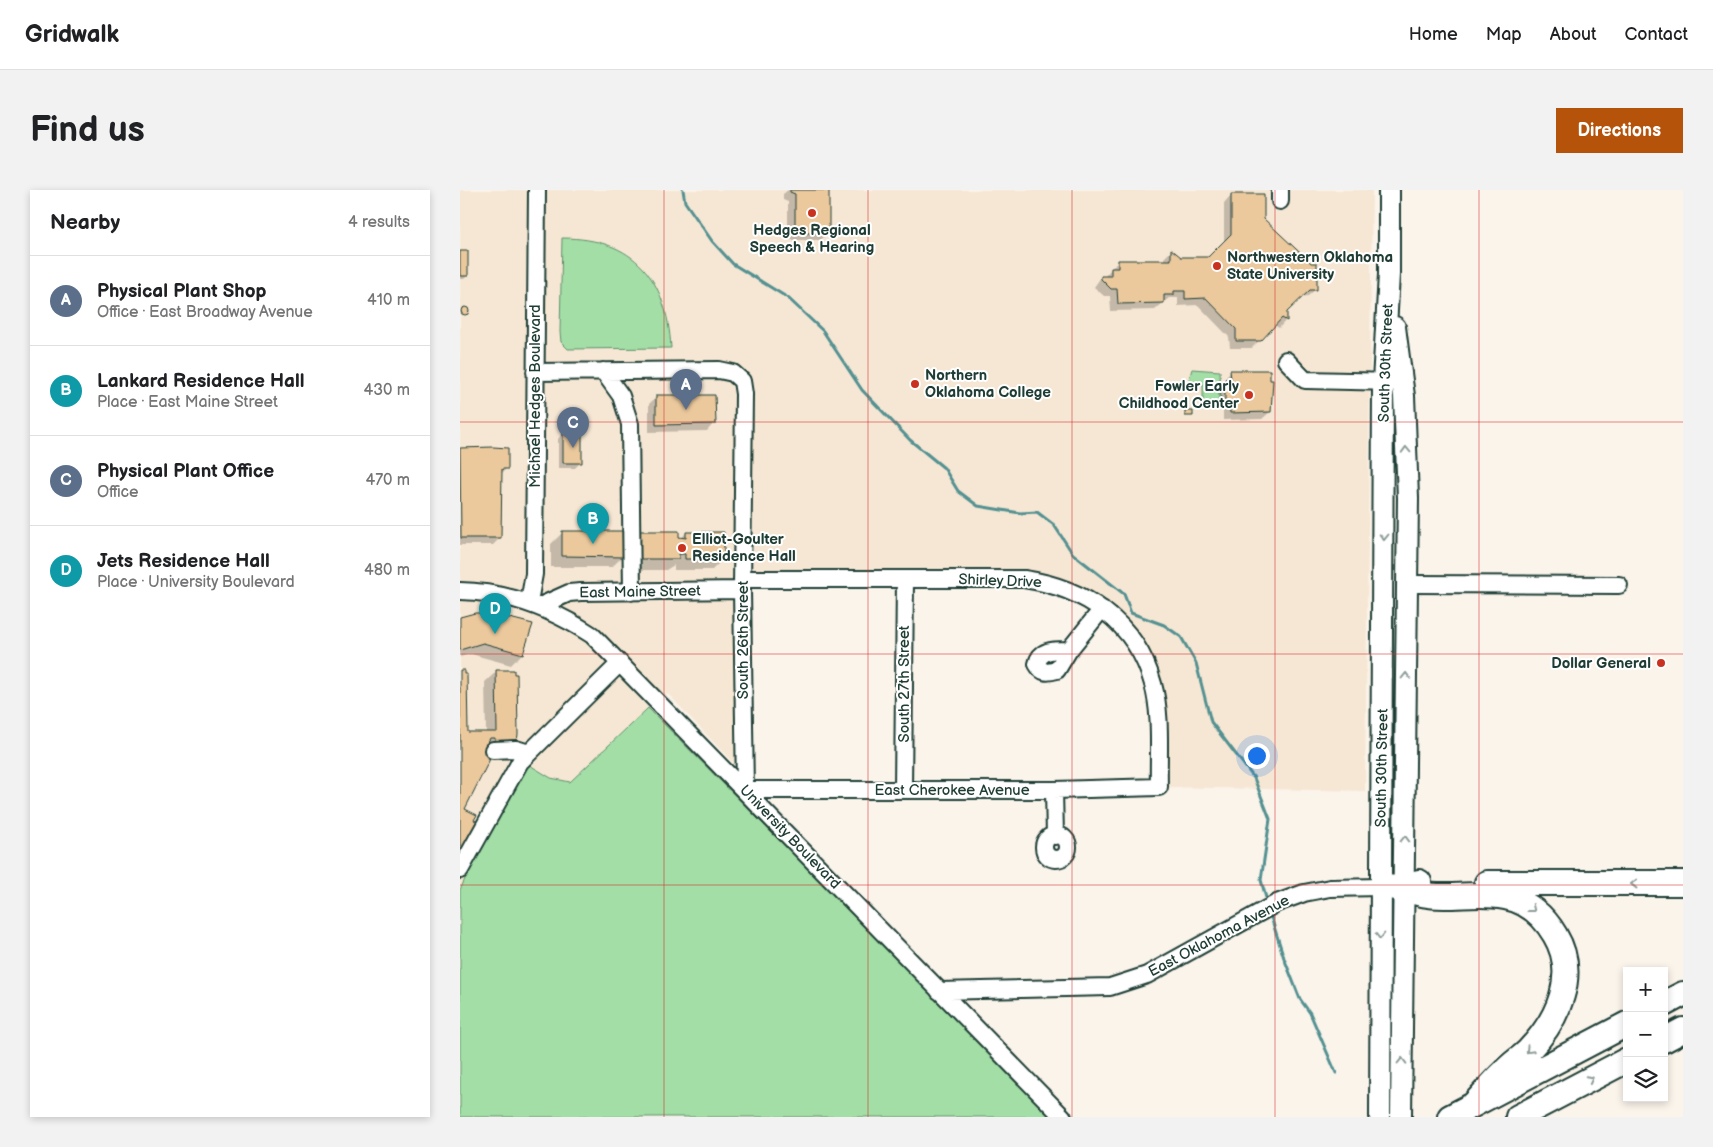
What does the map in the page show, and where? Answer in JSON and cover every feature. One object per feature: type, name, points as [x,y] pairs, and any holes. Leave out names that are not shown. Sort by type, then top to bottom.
[{"type":"highway","points":[[1404,888],[1418,882],[1683,883]]},
{"type":"highway","points":[[1380,887],[1404,888],[1417,894],[1490,895],[1517,900],[1537,912],[1559,941],[1564,953],[1566,966],[1564,994],[1551,1021],[1527,1052],[1506,1070],[1474,1104]]},
{"type":"highway","points":[[1668,1002],[1683,994]]},
{"type":"highway","points":[[1450,1117],[1623,1026]]},
{"type":"highway","points":[[1668,1038],[1683,1030]]},
{"type":"highway","points":[[1518,1117],[1623,1062]]},
{"type":"main road","name":"South 30th Street","points":[[1380,1117],[1383,583],[1392,382],[1389,190]]},
{"type":"main road","name":"South 30th Street","points":[[1392,382],[1408,498],[1401,1117]]},
{"type":"main road","points":[[1383,583],[1407,584]]},
{"type":"street","name":"Michael Hedges Boulevard","points":[[534,604],[537,190]]},
{"type":"street","points":[[1286,360],[1305,380],[1392,382]]},
{"type":"street","name":"South 26th Street","points":[[604,371],[720,370],[733,373],[742,381],[744,394],[742,584],[744,790]]},
{"type":"street","points":[[535,372],[604,371],[621,396],[630,424],[632,592]]},
{"type":"street","name":"East Maine Street","points":[[534,604],[569,593],[632,592],[742,584],[904,579]]},
{"type":"street","name":"Shirley Drive","points":[[904,579],[1024,579],[1050,583],[1078,593],[1102,609],[1128,633],[1142,655],[1153,684],[1157,709],[1158,788]]},
{"type":"street","name":"South 27th Street","points":[[903,790],[904,579]]},
{"type":"street","points":[[1407,584],[1618,585]]},
{"type":"street","name":"University Boulevard","points":[[460,592],[494,593],[534,604],[569,620],[592,635],[1063,1117]]},
{"type":"street","points":[[1069,650],[1102,609]]},
{"type":"street","points":[[460,870],[520,762],[620,664]]},
{"type":"street","points":[[493,750],[516,750],[529,753]]},
{"type":"street","name":"East Cherokee Avenue","points":[[744,790],[1158,788]]},
{"type":"street","points":[[1054,790],[1055,836]]},
{"type":"street","name":"East Oklahoma Avenue","points":[[939,991],[1110,987],[1147,975],[1277,903],[1304,893],[1330,888],[1380,887]]},
{"type":"shaded area","name":"Northern Oklahoma College","points":[[460,190],[1372,190],[1365,791],[1159,787],[1157,709],[1128,633],[1050,583],[743,579],[750,781],[668,694],[648,708],[570,782],[551,778],[528,764],[491,822],[460,890]]},
{"type":"green space","points":[[562,238],[587,240],[609,245],[628,255],[642,267],[654,283],[663,302],[671,348],[568,349],[561,342]]},
{"type":"green space","points":[[1192,369],[1220,371],[1221,404],[1203,404],[1203,384],[1192,383],[1189,379]]},
{"type":"green space","points":[[648,708],[1055,1117],[460,1117],[460,890],[491,822],[528,764],[551,778],[570,782]]},
{"type":"building","name":"Hedges Regional Speech & Hearing","points":[[790,190],[829,190],[829,233],[795,233],[795,194],[790,192]]},
{"type":"building","name":"Northwestern Oklahoma State University","points":[[1231,194],[1264,194],[1264,219],[1311,263],[1317,263],[1317,290],[1310,290],[1287,312],[1287,321],[1282,318],[1261,341],[1236,341],[1236,329],[1206,298],[1185,299],[1185,291],[1174,291],[1174,295],[1164,295],[1164,303],[1118,304],[1117,289],[1111,289],[1101,279],[1101,276],[1111,276],[1111,268],[1118,268],[1118,260],[1171,260],[1171,249],[1181,257],[1208,257],[1231,234]]},
{"type":"building","points":[[460,251],[468,251],[468,276],[460,276]]},
{"type":"building","points":[[465,307],[469,311],[465,315],[461,311]]},
{"type":"building","name":"Fowler Early Childhood Center","points":[[1230,370],[1270,370],[1270,380],[1273,380],[1271,412],[1230,413],[1230,402],[1225,402],[1225,379],[1231,379]]},
{"type":"building","points":[[656,395],[715,395],[716,424],[656,425]]},
{"type":"building","points":[[1185,411],[1193,411],[1193,416],[1185,416]]},
{"type":"building","points":[[563,432],[582,432],[582,463],[563,463]]},
{"type":"building","points":[[460,448],[508,448],[508,469],[502,469],[501,538],[461,538]]},
{"type":"building","points":[[562,531],[624,531],[624,557],[562,556]]},
{"type":"building","name":"Elliot-Goulter Residence Hall","points":[[640,531],[679,531],[679,537],[686,538],[686,532],[724,532],[724,559],[685,559],[685,554],[679,554],[679,559],[639,559]]},
{"type":"building","points":[[475,613],[490,613],[533,624],[523,654],[483,643],[460,650],[460,617]]},
{"type":"building","points":[[460,670],[464,670],[464,674],[467,674],[468,732],[497,732],[496,670],[514,670],[514,674],[517,674],[518,734],[517,742],[495,742],[495,738],[490,738],[485,748],[493,753],[465,809],[477,815],[474,820],[478,822],[460,858]]},
{"type":"waterway","points":[[683,190],[685,202],[712,241],[733,264],[788,298],[823,331],[862,390],[910,440],[944,468],[958,491],[978,506],[1020,513],[1037,512],[1054,525],[1073,554],[1124,594],[1131,613],[1164,625],[1181,637],[1196,663],[1211,722],[1254,778],[1270,819],[1261,880],[1266,898]]},
{"type":"waterway","points":[[1271,917],[1300,999],[1310,1013],[1336,1073]]},
{"type":"place","name":"Hedges Regional Speech & Hearing","points":[[812,213]]},
{"type":"place","name":"Northwestern Oklahoma State University","points":[[1217,266]]},
{"type":"place","name":"Northern Oklahoma College","points":[[915,384]]},
{"type":"place","name":"Fowler Early Childhood Center","points":[[1249,395]]},
{"type":"place","name":"Physical Plant Shop","points":[[686,410]]},
{"type":"place","name":"Physical Plant Office","points":[[573,448]]},
{"type":"place","name":"Lankard Residence Hall","points":[[593,544]]},
{"type":"place","name":"Elliot-Goulter Residence Hall","points":[[682,548]]},
{"type":"place","name":"Jets Residence Hall","points":[[495,634]]},
{"type":"place","name":"Dollar General","points":[[1661,663]]}]
